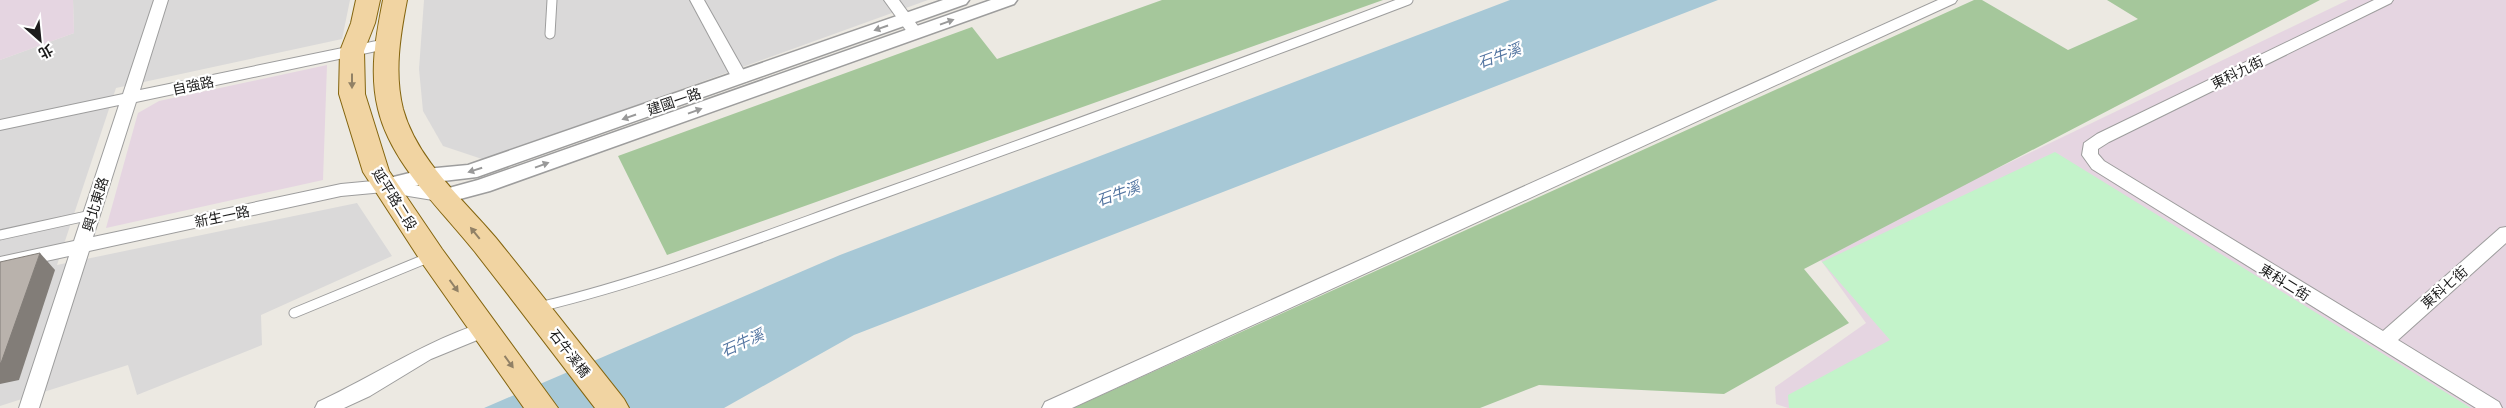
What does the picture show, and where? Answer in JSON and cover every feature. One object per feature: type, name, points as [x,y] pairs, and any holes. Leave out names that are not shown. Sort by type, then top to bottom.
[{"type":"main road","name":"延平路二段","points":[[368,0],[363,23],[352,51],[352,94],[374,167],[384,186],[483,326]]},
{"type":"main road","points":[[395,0],[386,44],[384,76],[396,127],[426,176],[445,196],[531,303]]},
{"type":"main road","name":"石牛溪橋","points":[[531,303],[613,408]]},
{"type":"main road","points":[[483,326],[542,408]]},
{"type":"street","name":"興北東路","points":[[29,408],[161,0]]},
{"type":"street","points":[[697,0],[740,78]]},
{"type":"street","points":[[891,0],[910,26]]},
{"type":"street","name":"建國一路","points":[[445,196],[483,186],[910,26],[960,0]]},
{"type":"street","name":"建國一路","points":[[384,186],[426,176],[470,172],[740,78],[910,26],[1008,0]]},
{"type":"street","points":[[1052,408],[1950,0]]},
{"type":"street","name":"東科九街","points":[[2090,146],[2102,138],[2386,0]]},
{"type":"street","name":"自強路","points":[[0,125],[386,44]]},
{"type":"street","name":"東科二街","points":[[2090,146],[2090,155],[2098,165],[2492,408]]},
{"type":"street","name":"新生一路","points":[[0,264],[341,190],[384,186],[445,196]]},
{"type":"street","name":"東科七街","points":[[2383,342],[2506,233]]},
{"type":"street","points":[[325,408],[363,390],[424,354],[483,326]]},
{"type":"lane","points":[[550,34],[552,0]]},
{"type":"lane","points":[[531,303],[606,291],[714,254],[1168,92],[1408,0]]},
{"type":"lane","points":[[0,235],[91,215]]},
{"type":"lane","points":[[294,314],[432,256]]},
{"type":"shaded area","points":[[0,0],[73,0],[74,33],[0,60]]},
{"type":"shaded area","points":[[73,0],[350,0],[342,39],[116,88],[57,265],[357,203],[392,256],[261,315],[262,345],[137,395],[128,365],[0,406],[0,60],[74,33]]},
{"type":"shaded area","points":[[424,0],[928,0],[485,160],[443,146],[423,111],[419,69]]},
{"type":"shaded area","points":[[2348,0],[2506,0],[2506,408],[1788,408],[1776,404],[1775,387],[1866,323],[1817,255]]},
{"type":"shaded area","points":[[327,65],[323,180],[106,228],[138,113],[159,101]]},
{"type":"green space","points":[[1162,0],[1383,0],[667,255],[618,156],[972,27],[997,59]]},
{"type":"green space","points":[[1974,0],[1982,0],[2068,50],[2138,19],[2107,0],[2320,0],[1804,269],[1849,323],[1724,394],[1539,385],[1480,408],[1073,408]]},
{"type":"green space","points":[[2055,152],[2471,408],[1789,408],[1788,395],[1890,340],[1822,262]]},
{"type":"water","name":"石牛溪","points":[[1510,0],[1718,0],[854,335],[724,408],[484,408],[840,255]]},
{"type":"building","points":[[40,253],[1,363],[0,363],[0,262]]}]
